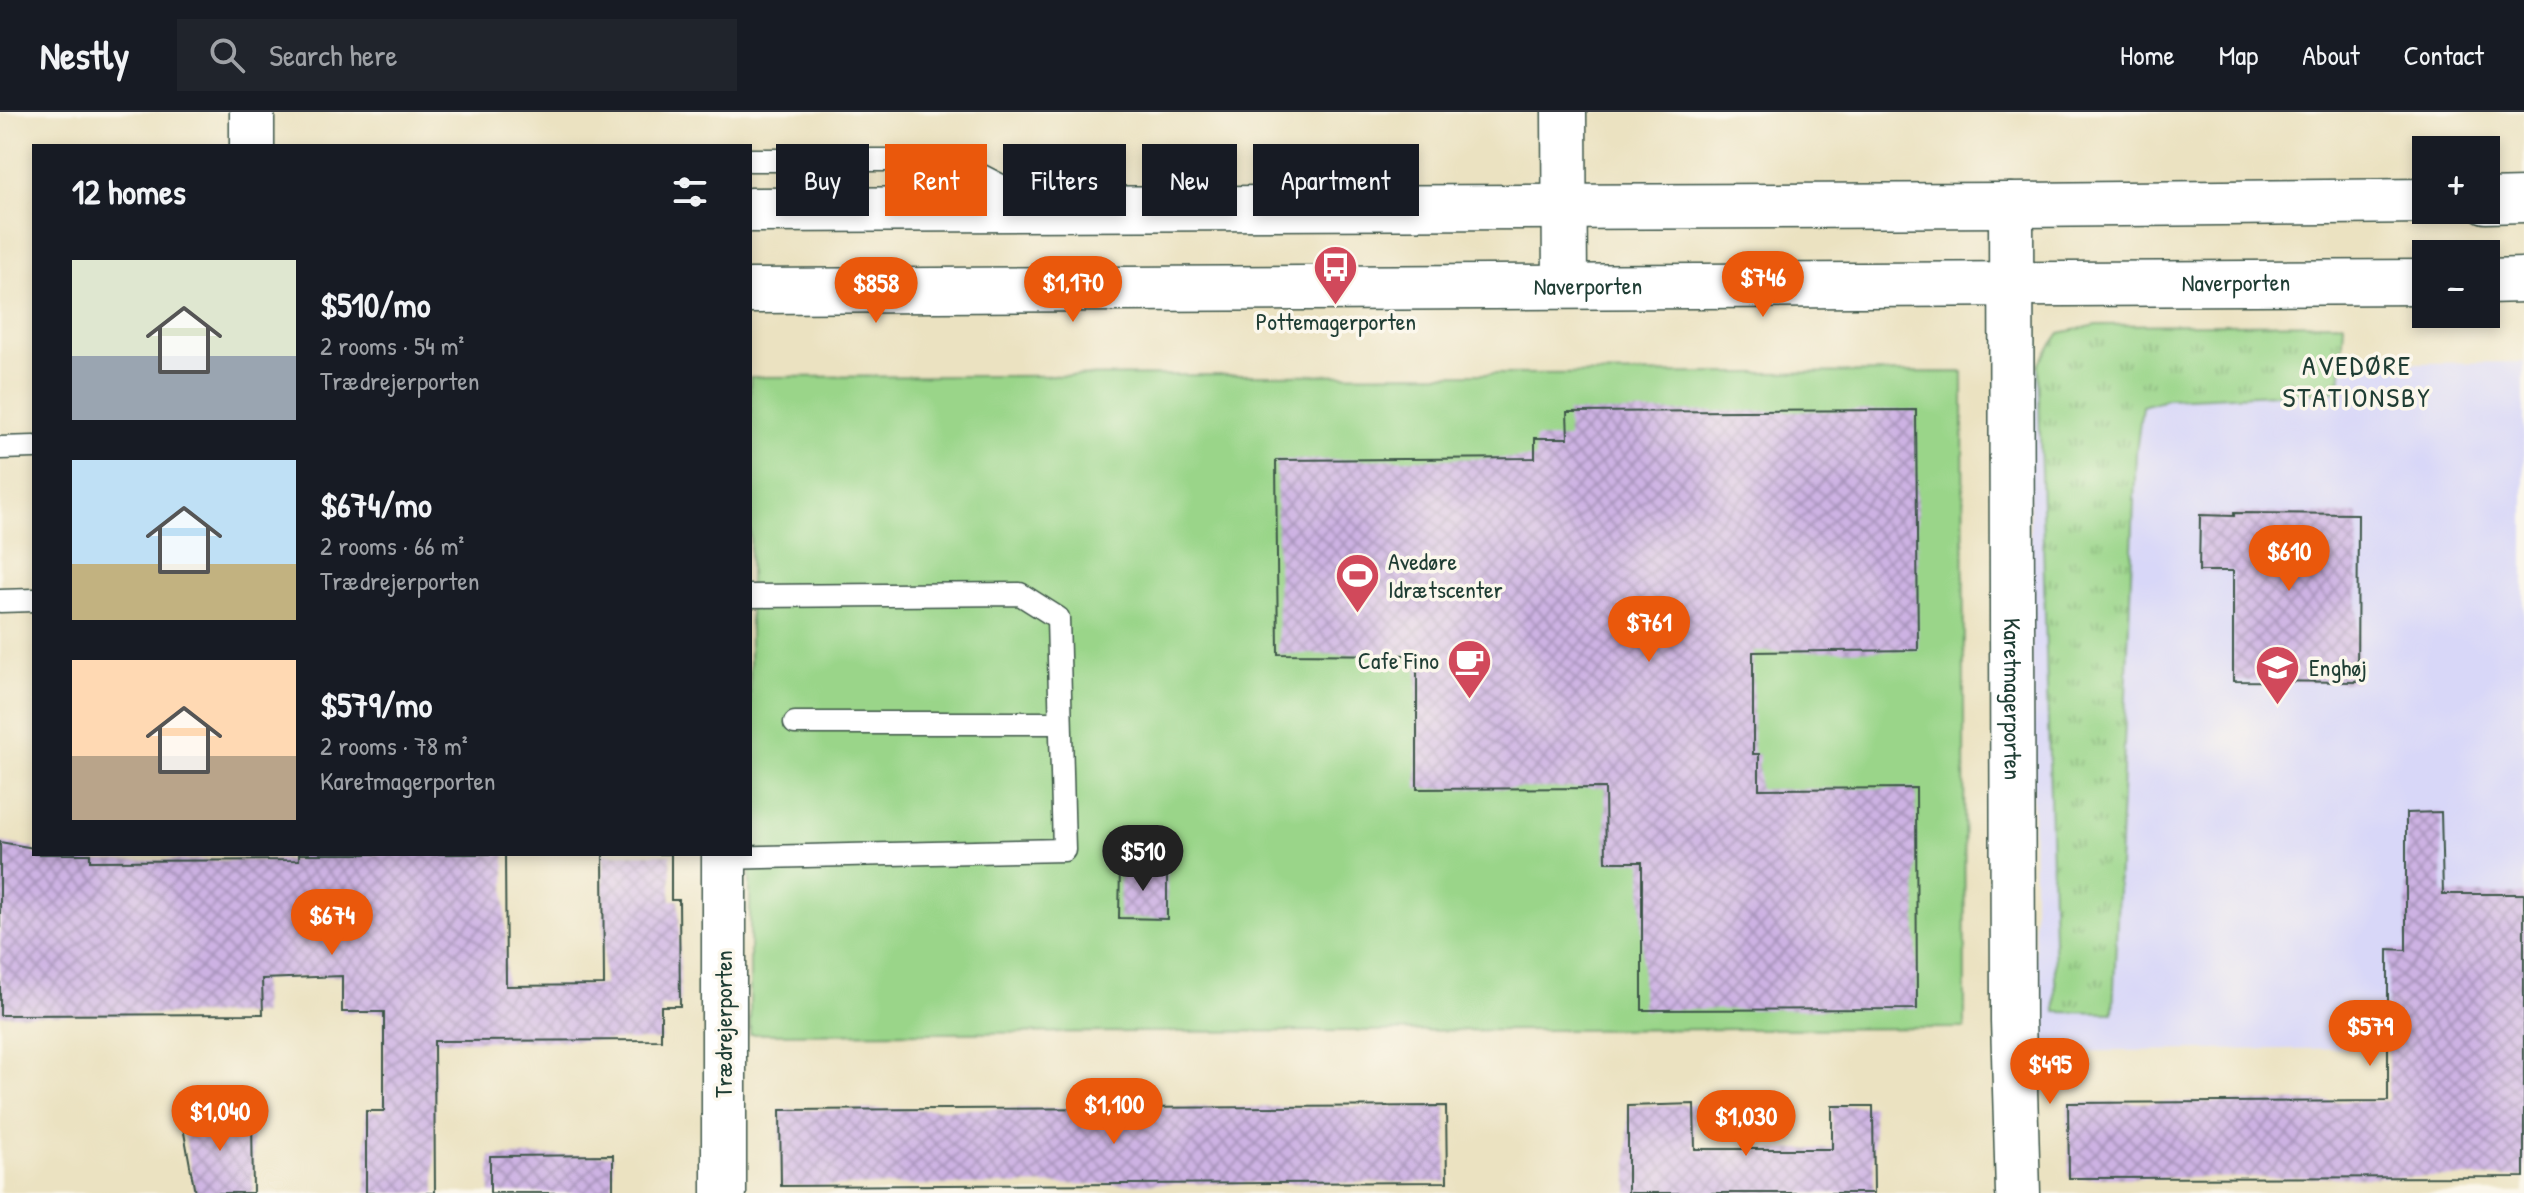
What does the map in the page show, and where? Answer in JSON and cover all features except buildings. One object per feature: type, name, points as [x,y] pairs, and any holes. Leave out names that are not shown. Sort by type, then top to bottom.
[{"type":"street","points":[[1564,112],[1565,286]]},
{"type":"street","points":[[2500,201],[2524,200]]},
{"type":"street","points":[[1126,208],[2412,201]]},
{"type":"street","name":"Karetmagerporten","points":[[2011,205],[2013,1020],[2018,1193]]},
{"type":"street","points":[[752,210],[1003,208]]},
{"type":"street","points":[[2500,281],[2524,280]]},
{"type":"street","name":"Naverporten","points":[[752,291],[2412,282]]},
{"type":"street","name":"Trædrejerporten","points":[[724,856],[724,1193]]},
{"type":"lane","points":[[752,160],[891,160],[972,171],[1003,187]]},
{"type":"lane","points":[[0,448],[32,447]]},
{"type":"lane","points":[[752,596],[1020,594],[1058,618],[1064,850],[752,856]]},
{"type":"lane","points":[[0,601],[32,600]]},
{"type":"lane","points":[[795,723],[1060,723]]},
{"type":"shaded area","name":"Enghøj","points":[[2524,362],[2524,1046],[2036,1052],[2028,367]]},
{"type":"green space","points":[[2344,323],[2340,391],[2166,399],[2142,406],[2136,452],[2113,1013],[2056,1012],[2038,364],[2060,333],[2097,325]]},
{"type":"green space","name":"Avedøre Idrætscenter","points":[[1963,372],[1965,1028],[750,1034],[752,377]]},
{"type":"place","name":"Pottemagerporten","points":[[1336,307]]},
{"type":"place","name":"Avedøre Idrætscenter","points":[[1357,615]]},
{"type":"place","name":"Cafe Fino","points":[[1470,700]]},
{"type":"place","name":"Enghøj","points":[[2278,707]]},
{"type":"district","name":"AVEDØRE STATIONSBY","points":[[2357,381]]}]
